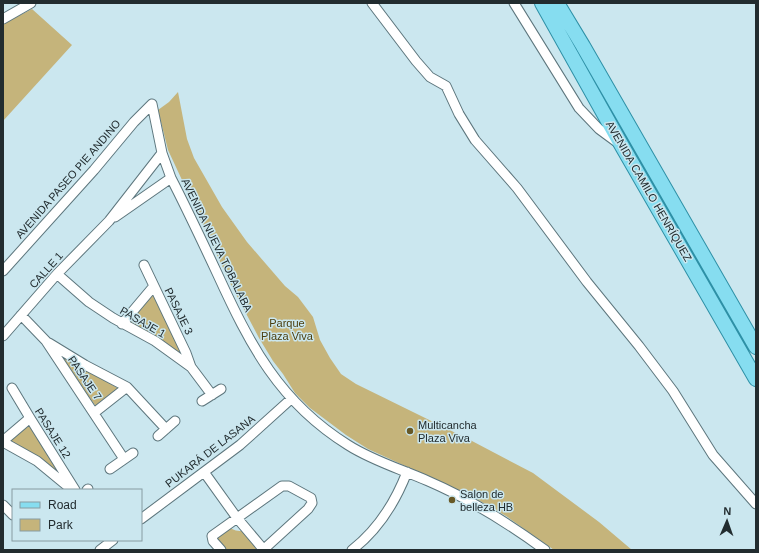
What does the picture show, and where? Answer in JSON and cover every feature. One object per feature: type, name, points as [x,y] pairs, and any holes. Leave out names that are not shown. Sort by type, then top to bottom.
[{"type":"main road","name":"AVENIDA CAMILO HENRÍQUEZ","points":[[542,3],[622,146],[756,379]]},
{"type":"main road","name":"AVENIDA CAMILO HENRÍQUEZ","points":[[557,3],[756,347]]},
{"type":"street","points":[[3,19],[31,3]]},
{"type":"street","points":[[372,3],[430,77],[446,86],[459,114],[475,140],[517,188],[587,282],[639,346],[673,391],[713,455],[756,504]]},
{"type":"street","points":[[514,3],[579,108],[599,129],[622,146]]},
{"type":"street","name":"AVENIDA NUEVA TOBALABA","points":[[152,104],[162,153],[171,178],[230,301],[249,337],[270,372],[291,399],[318,424],[349,446],[365,455],[447,489],[510,526],[545,550]]},
{"type":"street","name":"AVENIDA PASEO PIE ANDINO","points":[[3,271],[94,170],[134,122],[152,104]]},
{"type":"street","name":"CALLE 1","points":[[3,336],[57,274],[109,221],[162,153]]},
{"type":"street","name":"CALLE 1","points":[[109,221],[171,178]]},
{"type":"street","name":"PASAJE 3","points":[[144,265],[186,353],[190,368]]},
{"type":"street","name":"PASAJE 1","points":[[57,274],[89,302],[122,324],[155,341],[190,368],[212,395]]},
{"type":"street","points":[[122,324],[154,286]]},
{"type":"street","name":"PASAJE 7","points":[[22,315],[46,341],[124,459]]},
{"type":"street","points":[[46,341],[85,365],[127,387],[166,429]]},
{"type":"street","points":[[94,413],[127,387]]},
{"type":"street","name":"PASAJE 12","points":[[12,388],[73,489]]},
{"type":"street","points":[[202,401],[221,389]]},
{"type":"street","name":"PUKARÁ DE LASANA","points":[[142,518],[246,440],[291,399]]},
{"type":"street","points":[[30,418],[3,441],[37,461],[73,489]]},
{"type":"street","points":[[158,436],[175,421]]},
{"type":"street","points":[[110,469],[133,453]]},
{"type":"street","points":[[204,472],[237,518],[263,550],[308,509],[312,503],[311,498],[289,486],[282,486],[237,518],[212,536],[213,541],[221,550]]},
{"type":"street","points":[[352,550],[374,529],[387,513],[396,498],[407,472]]},
{"type":"street","points":[[3,506],[12,514]]},
{"type":"street","points":[[100,550],[112,541]]},
{"type":"green space","points":[[32,9],[72,45],[3,121],[3,24]]},
{"type":"green space","name":"Parque Plaza Viva","points":[[178,92],[187,139],[194,158],[222,207],[247,242],[285,286],[298,297],[313,317],[320,340],[341,374],[356,384],[533,473],[599,522],[632,550],[554,550],[506,516],[473,497],[368,449],[346,435],[310,408],[295,393],[259,338],[231,285],[168,150],[158,110],[169,102]]},
{"type":"green space","points":[[154,285],[190,365],[124,321]]},
{"type":"green space","points":[[55,351],[119,389],[98,409]]},
{"type":"green space","points":[[29,423],[69,484],[10,441]]},
{"type":"green space","points":[[229,526],[234,530],[244,531],[258,548],[256,550],[224,550],[214,538]]},
{"type":"place","name":"Multicancha Plaza Viva","points":[[410,431]]},
{"type":"place","name":"Salon de belleza HB","points":[[452,500]]}]
